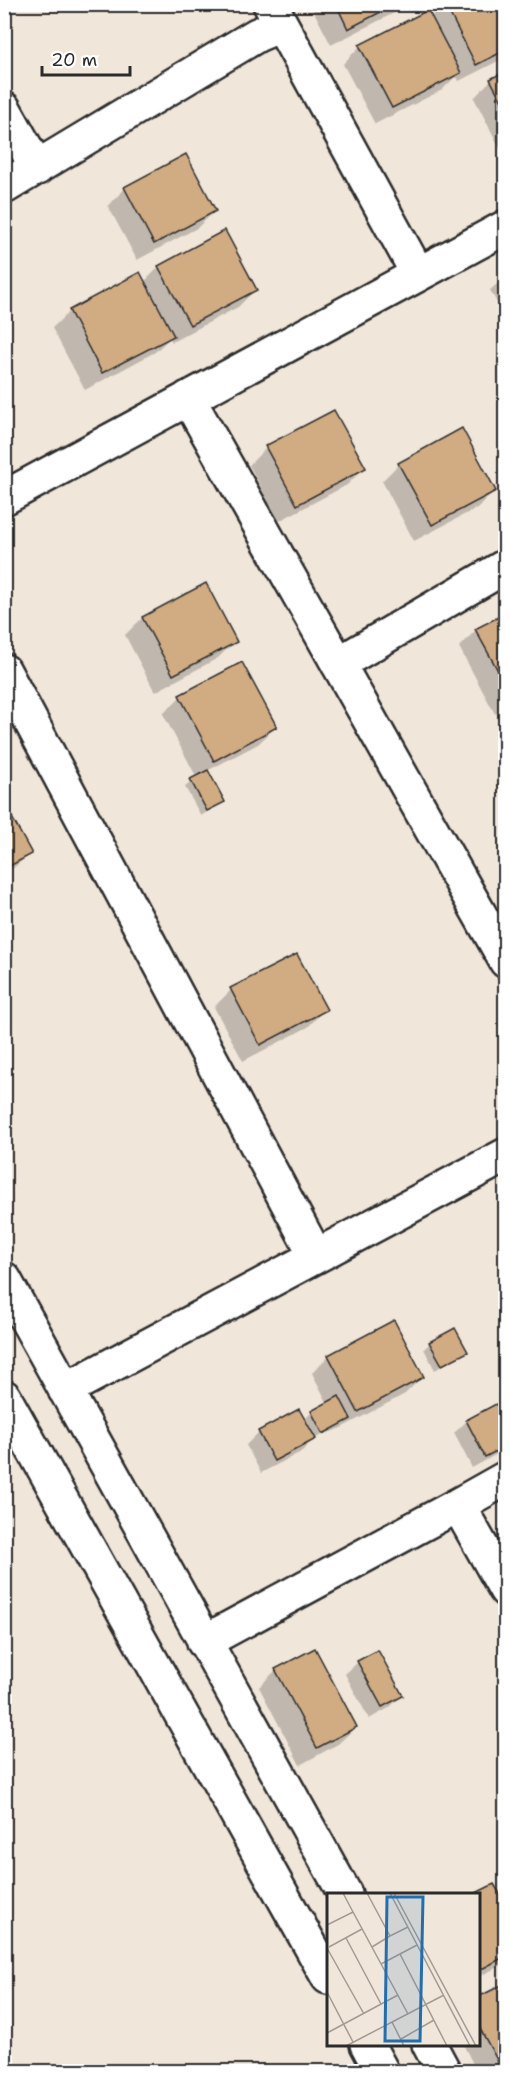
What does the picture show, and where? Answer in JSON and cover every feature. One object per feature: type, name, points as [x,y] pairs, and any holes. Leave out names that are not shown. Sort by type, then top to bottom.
[{"type":"street","points":[[4,187],[257,35],[276,15],[418,274]]},
{"type":"street","points":[[4,109],[37,168]]},
{"type":"street","points":[[4,498],[506,227]]},
{"type":"street","points":[[188,398],[506,961]]},
{"type":"street","points":[[338,664],[506,566]]},
{"type":"street","points":[[4,671],[316,1256]]},
{"type":"street","points":[[65,1390],[506,1155]]},
{"type":"street","points":[[4,1280],[344,1893]]},
{"type":"street","points":[[4,1397],[327,1975]]},
{"type":"street","points":[[204,1642],[506,1478]]},
{"type":"street","points":[[458,1505],[506,1590]]},
{"type":"street","points":[[368,2046],[382,2072]]},
{"type":"street","points":[[430,2046],[444,2072]]},
{"type":"building","points":[[336,4],[396,4],[348,29]]},
{"type":"building","points":[[445,4],[506,4],[506,50],[476,65]]},
{"type":"building","points":[[428,10],[461,73],[392,108],[359,45]]},
{"type":"building","points":[[506,71],[506,109],[490,79]]},
{"type":"building","points":[[186,154],[216,211],[154,244],[124,187]]},
{"type":"building","points":[[225,230],[257,290],[190,325],[158,266]]},
{"type":"building","points":[[140,272],[174,336],[102,373],[69,310]]},
{"type":"building","points":[[334,410],[366,468],[297,505],[265,446]]},
{"type":"building","points":[[462,428],[496,491],[432,525],[398,463]]},
{"type":"building","points":[[206,583],[237,642],[173,675],[142,617]]},
{"type":"building","points":[[506,613],[506,685],[475,629]]},
{"type":"building","points":[[242,662],[277,727],[214,761],[179,695]]},
{"type":"building","points":[[208,770],[225,802],[207,811],[190,779]]},
{"type":"building","points":[[4,803],[32,854],[4,869]]},
{"type":"building","points":[[297,954],[327,1010],[260,1045],[230,988]]},
{"type":"building","points":[[394,1320],[424,1377],[358,1412],[328,1355]]},
{"type":"building","points":[[455,1328],[468,1352],[442,1365],[429,1342]]},
{"type":"building","points":[[339,1396],[351,1419],[323,1434],[311,1411]]},
{"type":"building","points":[[496,1404],[506,1422],[506,1446],[485,1457],[466,1420]]},
{"type":"building","points":[[299,1409],[316,1439],[274,1461],[258,1431]]},
{"type":"building","points":[[315,1648],[357,1727],[317,1748],[275,1669]]},
{"type":"building","points":[[378,1650],[403,1696],[382,1707],[357,1661]]},
{"type":"building","points":[[494,1884],[506,1904],[506,1956],[480,1970],[480,1893],[476,1893]]},
{"type":"building","points":[[506,1983],[506,2065],[501,2067],[480,2029],[480,1996]]}]
